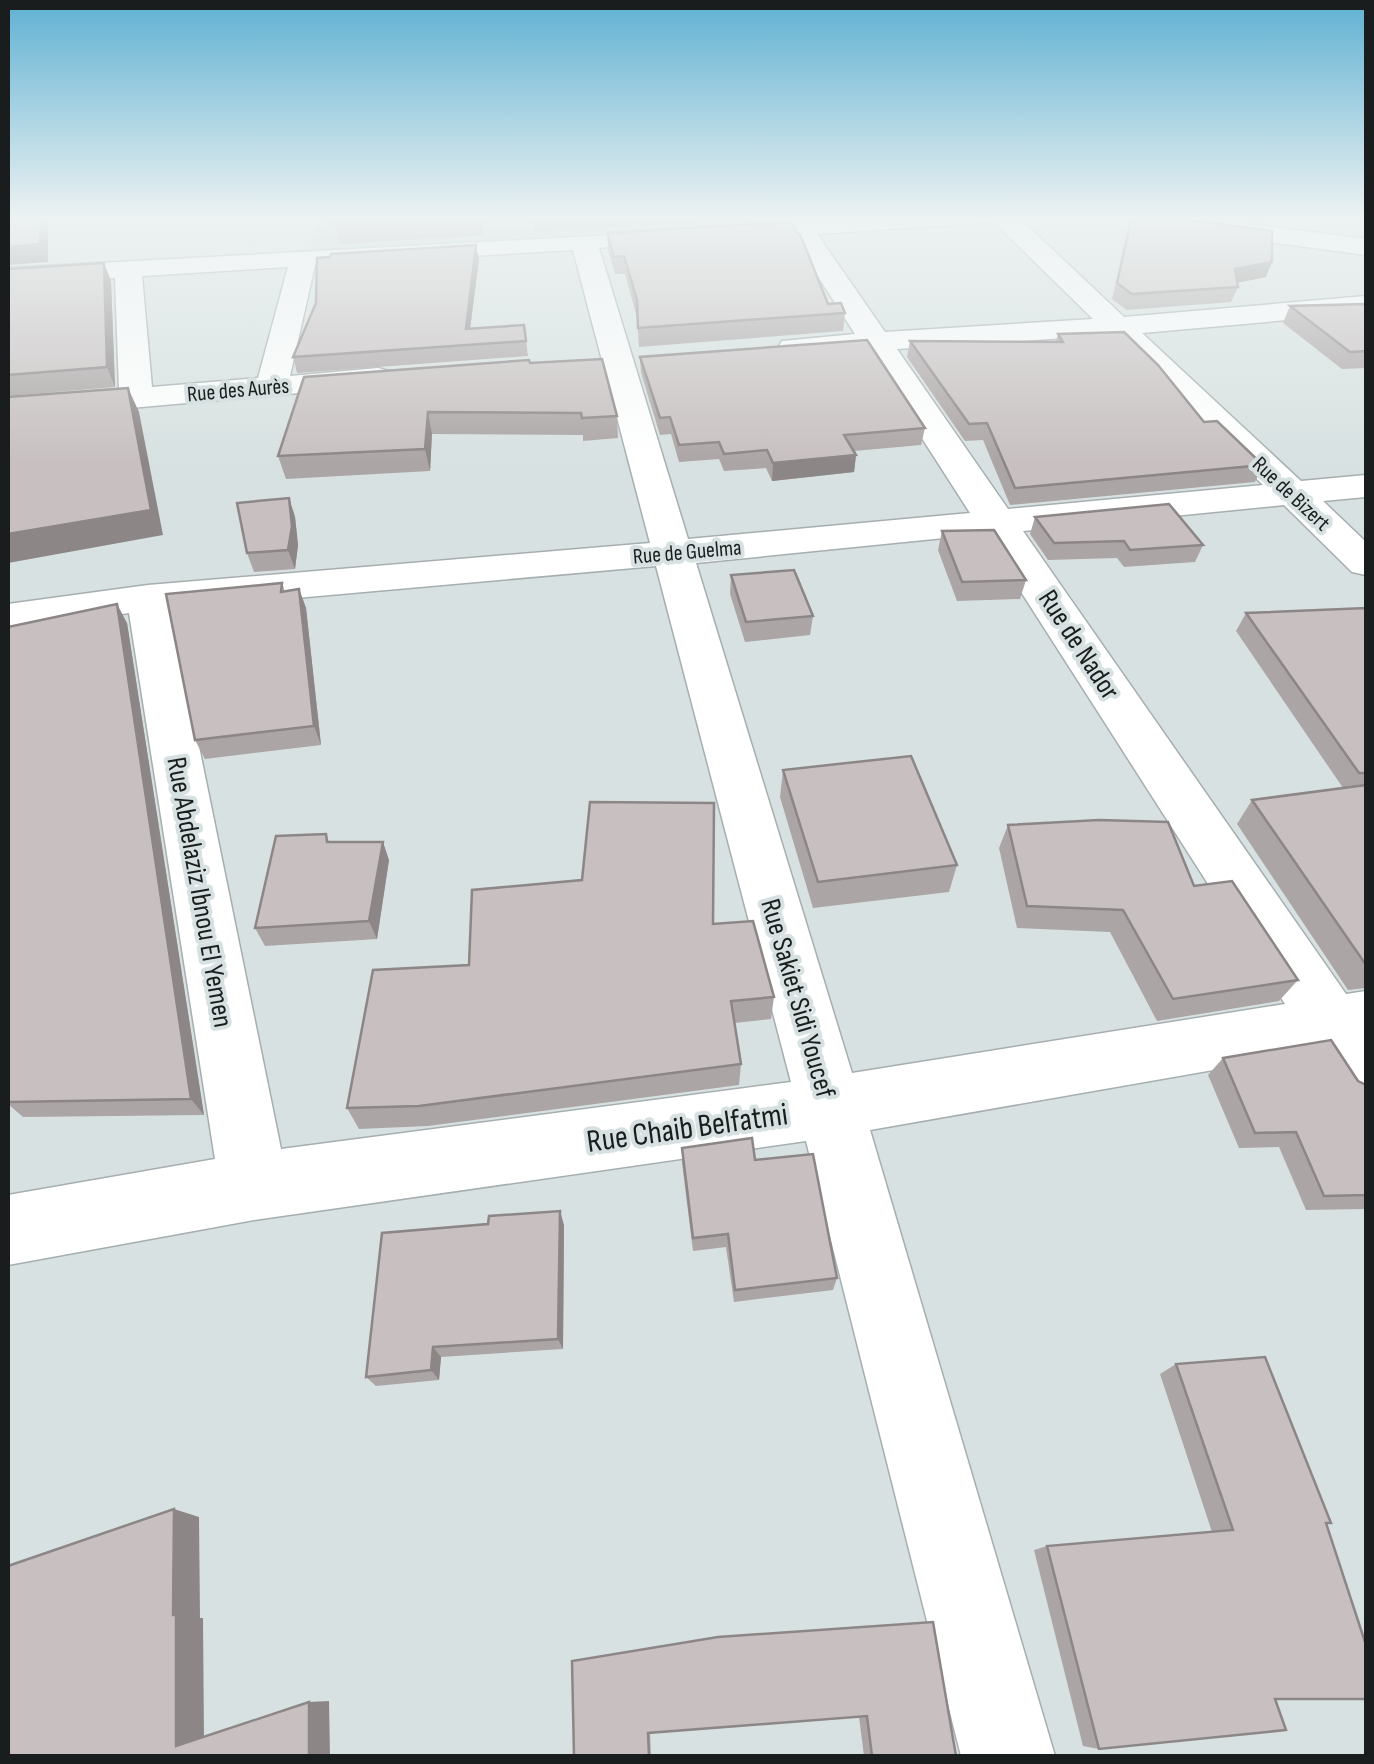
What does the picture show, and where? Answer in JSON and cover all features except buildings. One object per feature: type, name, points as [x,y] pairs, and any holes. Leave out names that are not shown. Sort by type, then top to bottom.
[{"type":"street","points":[[130,297],[136,397]]},
{"type":"street","points":[[272,386],[294,297]]},
{"type":"street","name":"Rue Sakiet Sidi Youcef","points":[[599,297],[830,1107],[1008,1756]]},
{"type":"street","name":"Rue de Nador","points":[[849,297],[1000,522],[1348,1020],[1366,1075]]},
{"type":"street","name":"Rue de Bizert","points":[[1087,297],[1366,563]]},
{"type":"street","points":[[766,349],[1360,309]]},
{"type":"street","name":"Rue des Aurès","points":[[8,409],[406,376]]},
{"type":"street","name":"Rue de Guelma","points":[[8,616],[148,598],[671,553],[1366,486]]},
{"type":"street","name":"Rue Abdelaziz Ibnou El Yemen","points":[[148,598],[254,1186]]},
{"type":"street","name":"Rue Chaib Belfatmi","points":[[8,1230],[254,1186],[830,1107],[1348,1020]]}]
